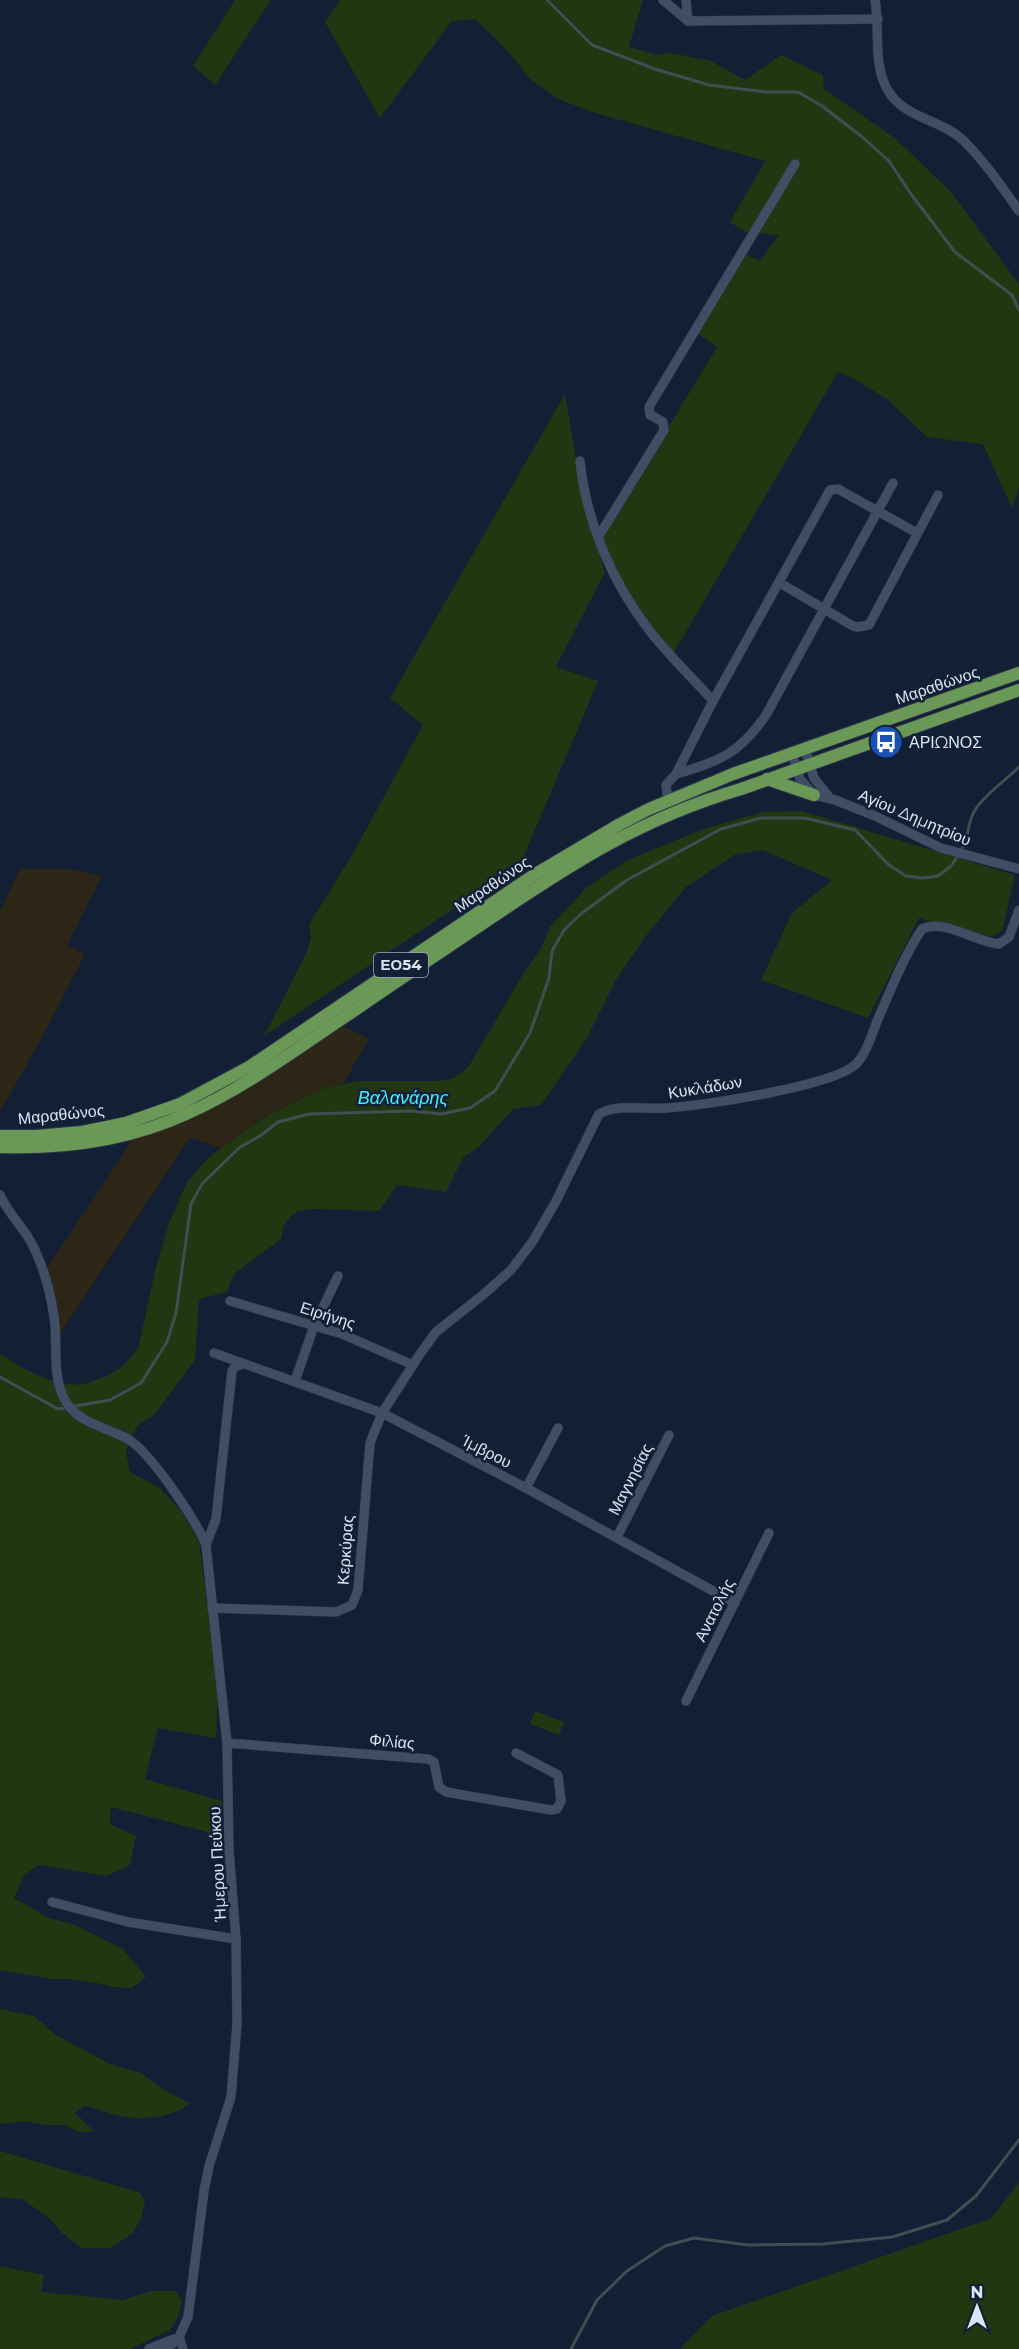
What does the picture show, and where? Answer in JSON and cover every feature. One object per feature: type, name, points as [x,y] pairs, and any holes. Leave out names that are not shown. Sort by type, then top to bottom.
[{"type":"main road","name":"Μαραθώνος","points":[[0,1136],[60,1134],[101,1128],[144,1118],[201,1095],[255,1063],[547,866],[602,834],[668,801],[733,774],[1019,673]]},
{"type":"main road","name":"Μαραθώνος","points":[[0,1147],[52,1146],[104,1139],[147,1128],[205,1105],[254,1077],[545,881],[598,848],[681,807],[809,765],[1019,690]]},
{"type":"main road","points":[[767,779],[814,795]]},
{"type":"street","points":[[663,0],[688,21],[878,19]]},
{"type":"street","points":[[672,0],[688,21]]},
{"type":"street","points":[[686,0],[688,21]]},
{"type":"street","points":[[875,0],[878,19],[879,66],[885,86],[894,100],[909,113],[940,125],[963,140],[995,177],[1019,211]]},
{"type":"street","points":[[599,536],[664,430],[663,422],[650,415],[649,407],[795,164]]},
{"type":"street","points":[[580,461],[582,486],[589,512],[614,574],[642,620],[670,655],[713,701]]},
{"type":"street","points":[[676,774],[723,758],[753,734],[825,610],[893,483]]},
{"type":"street","points":[[668,801],[666,785],[676,774],[713,701],[830,490],[838,489],[917,533]]},
{"type":"street","points":[[780,583],[853,626],[869,625],[938,495]]},
{"type":"street","name":"Αγίου Δημητρίου","points":[[805,749],[809,765],[818,784],[827,795],[835,800]]},
{"type":"street","points":[[792,754],[802,782],[814,795]]},
{"type":"street","name":"Αγίου Δημητρίου","points":[[814,795],[835,800],[886,820],[947,850],[1019,869]]},
{"type":"street","name":"Κυκλάδων","points":[[413,1365],[436,1332],[511,1270],[533,1241],[555,1203],[599,1114],[612,1109],[664,1109],[699,1105],[794,1088],[844,1072],[863,1054],[887,997],[922,929],[936,925],[988,943],[999,944],[1009,937],[1019,910]]},
{"type":"street","name":"Ήμερου Πεύκου","points":[[0,1195],[30,1242],[40,1265],[53,1310],[58,1375],[65,1400],[76,1413],[122,1436],[140,1449],[188,1511],[206,1545],[227,1743],[229,1850],[236,1939],[237,2024],[232,2088],[209,2166],[188,2317],[178,2337],[167,2349]]},
{"type":"street","points":[[295,1381],[314,1326],[338,1276]]},
{"type":"street","name":"Ειρήνης","points":[[230,1301],[342,1334],[413,1365]]},
{"type":"street","name":"Ίμβρου","points":[[214,1353],[382,1413],[526,1488],[735,1603]]},
{"type":"street","points":[[206,1545],[216,1520],[232,1371],[235,1366],[242,1364]]},
{"type":"street","name":"Κερκύρας","points":[[212,1608],[336,1612],[352,1605],[358,1590],[370,1443],[382,1413],[413,1365]]},
{"type":"street","points":[[526,1488],[558,1428]]},
{"type":"street","name":"Μαγνησίας","points":[[617,1538],[669,1435]]},
{"type":"street","name":"Ανατολής","points":[[686,1701],[769,1533]]},
{"type":"street","name":"Φιλίας","points":[[227,1743],[428,1759],[434,1762],[439,1787],[446,1792],[557,1809],[561,1801],[558,1775],[516,1753]]},
{"type":"street","points":[[52,1902],[128,1922],[236,1939]]},
{"type":"street","points":[[149,2349],[178,2337],[183,2349]]},
{"type":"shaded area","points":[[20,869],[69,869],[102,876],[67,945],[85,954],[0,1112],[0,911]]},
{"type":"shaded area","points":[[339,1024],[369,1039],[343,1084],[325,1088],[270,1114],[222,1149],[190,1137],[58,1337],[45,1271],[134,1136],[164,1126]]},
{"type":"green space","points":[[235,0],[271,0],[215,85],[193,66]]},
{"type":"green space","points":[[340,0],[643,0],[629,47],[657,55],[671,53],[711,61],[745,80],[781,55],[823,75],[824,89],[895,138],[951,192],[1019,284],[1019,487],[1012,508],[983,444],[927,437],[888,400],[856,380],[838,372],[673,654],[653,631],[615,573],[602,537],[717,347],[696,332],[744,253],[760,261],[779,235],[745,232],[730,222],[765,161],[595,113],[558,99],[530,79],[506,49],[475,19],[452,21],[380,118],[325,22]]},
{"type":"green space","points":[[565,394],[584,506],[605,572],[556,667],[598,681],[524,856],[526,860],[264,1036],[306,954],[311,938],[309,925],[356,848],[423,725],[390,698]]},
{"type":"green space","points":[[802,811],[1015,875],[1002,931],[993,936],[982,936],[919,918],[868,1018],[761,980],[792,913],[832,880],[763,850],[734,855],[686,887],[645,937],[617,978],[587,1038],[541,1105],[513,1109],[480,1146],[463,1158],[446,1192],[397,1185],[379,1211],[316,1209],[298,1211],[284,1225],[281,1239],[234,1274],[227,1292],[199,1299],[195,1360],[155,1414],[137,1426],[126,1452],[130,1472],[160,1488],[182,1512],[199,1542],[218,1685],[216,1738],[158,1728],[145,1779],[222,1801],[215,1834],[111,1807],[110,1824],[136,1836],[130,1865],[107,1876],[38,1865],[24,1876],[14,1898],[49,1918],[73,1924],[123,1949],[146,1977],[132,1988],[69,1979],[51,1979],[0,1970],[0,1354],[39,1376],[61,1383],[83,1384],[119,1369],[139,1345],[156,1267],[169,1223],[187,1182],[209,1157],[270,1114],[325,1088],[358,1081],[437,1081],[454,1078],[469,1066],[523,974],[541,948],[550,927],[586,888],[628,860],[703,829],[762,812]]},
{"type":"green space","points":[[535,1711],[564,1722],[559,1735],[530,1724]]},
{"type":"green space","points":[[0,2009],[34,2016],[56,2035],[112,2065],[141,2073],[169,2093],[190,2103],[176,2112],[143,2118],[121,2116],[84,2106],[75,2113],[95,2132],[79,2132],[65,2125],[45,2125],[22,2121],[0,2124]]},
{"type":"green space","points":[[0,2151],[139,2192],[145,2201],[142,2216],[133,2233],[111,2248],[82,2248],[62,2233],[50,2219],[22,2199],[0,2197]]},
{"type":"green space","points":[[1019,2182],[1019,2349],[680,2349],[712,2316],[992,2218]]},
{"type":"green space","points":[[0,2266],[44,2275],[41,2292],[123,2300],[151,2291],[175,2291],[182,2300],[178,2317],[170,2330],[130,2349],[0,2349]]},
{"type":"waterway","points":[[547,0],[592,45],[655,69],[709,85],[766,92],[798,92],[822,106],[889,161],[955,252],[1012,295],[1019,310]]},
{"type":"waterway","name":"Βαλανάρης","points":[[961,850],[966,840],[970,821],[979,804],[1019,767]]},
{"type":"waterway","name":"Βαλανάρης","points":[[0,1377],[58,1409],[110,1400],[141,1383],[167,1342],[176,1313],[191,1204],[202,1184],[240,1147],[260,1136],[278,1122],[309,1114],[411,1111],[442,1114],[470,1108],[495,1091],[530,1033],[549,978],[552,951],[564,930],[582,913],[627,880],[721,829],[761,818],[805,818],[855,830],[889,865],[906,876],[923,878],[938,876],[951,866],[958,856]]},
{"type":"waterway","points":[[571,2349],[597,2300],[627,2271],[665,2246],[694,2238],[748,2245],[823,2244],[892,2237],[947,2220],[976,2196],[1019,2140]]},
{"type":"place","name":"ΑΡΙΩΝΟΣ","points":[[886,742]]}]
